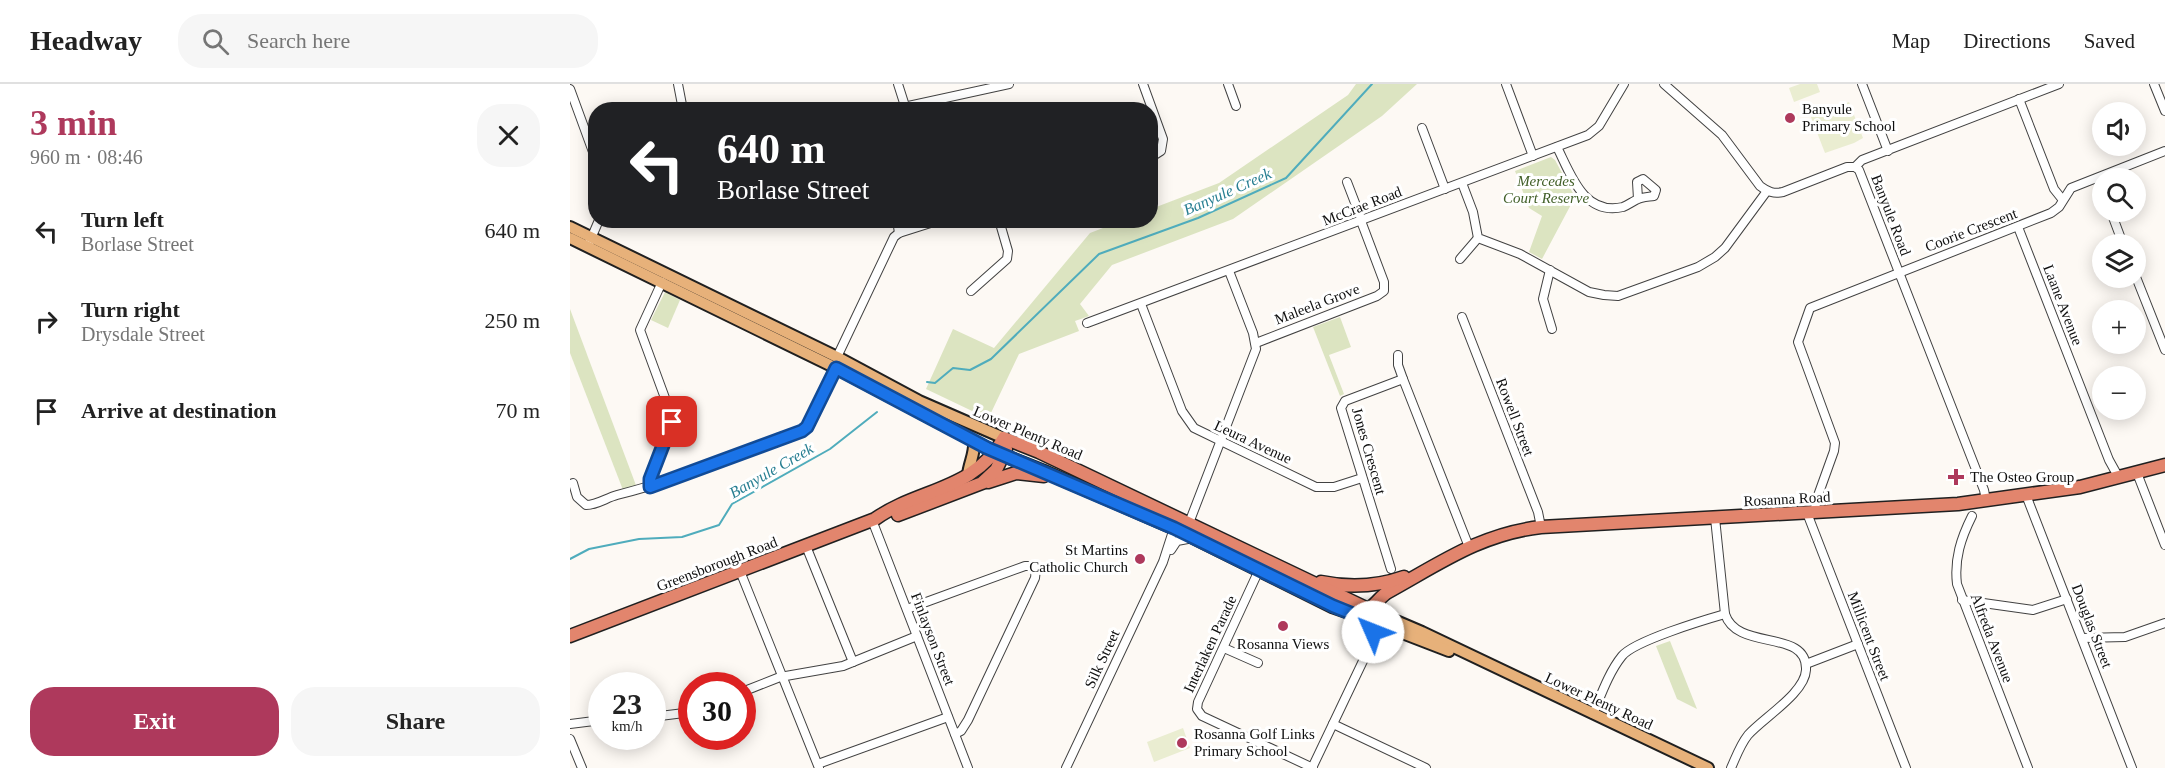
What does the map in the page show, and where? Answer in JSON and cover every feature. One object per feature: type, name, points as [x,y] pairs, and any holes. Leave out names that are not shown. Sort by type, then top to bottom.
[{"type":"highway","name":"Lower Plenty Road","points":[[1007,439],[1302,578],[1330,592],[1354,610]]},
{"type":"highway","name":"Greensborough Road","points":[[874,520],[888,519],[975,487],[991,476],[1007,439]]},
{"type":"highway","points":[[1023,445],[1017,452],[1027,464]]},
{"type":"highway","name":"Lower Plenty Road","points":[[999,454],[1174,528],[1333,606],[1354,610],[1368,609]]},
{"type":"highway","name":"Greensborough Road","points":[[570,636],[874,520],[886,511],[968,475],[999,454]]},
{"type":"highway","name":"Rosanna Road","points":[[1368,609],[1384,594],[1408,582],[1418,574],[1469,547],[1503,533],[1541,527],[1986,501],[2080,487],[2165,465]]},
{"type":"highway","points":[[975,487],[1016,474],[1060,478]]},
{"type":"highway","name":"Rosanna Road","points":[[1302,578],[1341,586],[1368,586],[1418,574]]},
{"type":"highway","points":[[1354,610],[1360,591],[1368,586]]},
{"type":"highway","points":[[1330,592],[1336,600],[1333,606]]},
{"type":"main road","name":"Lower Plenty Road","points":[[570,227],[589,243],[662,282],[837,362],[974,442],[999,454]]},
{"type":"main road","name":"Lower Plenty Road","points":[[570,238],[589,243],[918,401],[1007,439]]},
{"type":"main road","points":[[968,475],[975,450],[974,442]]},
{"type":"main road","name":"Lower Plenty Road","points":[[1368,609],[1422,632],[1708,768]]},
{"type":"main road","name":"Lower Plenty Road","points":[[1354,610],[1390,629],[1441,649],[1478,660]]},
{"type":"street","points":[[678,84],[681,102]]},
{"type":"street","points":[[926,102],[1009,84]]},
{"type":"street","points":[[1143,84],[1150,102]]},
{"type":"street","points":[[1228,84],[1236,106]]},
{"type":"street","points":[[1506,84],[1533,156]]},
{"type":"street","name":"McCrae Road","points":[[1087,323],[1594,132],[1624,84]]},
{"type":"street","points":[[1478,238],[1520,254],[1582,289],[1596,294],[1618,296],[1698,267],[1715,257],[1725,248],[1767,191],[1760,186],[1722,135],[1664,84]]},
{"type":"street","points":[[1862,84],[1888,151]]},
{"type":"street","points":[[1857,168],[1862,160],[2059,84]]},
{"type":"street","points":[[2157,85],[2165,111]]},
{"type":"street","points":[[898,86],[902,102]]},
{"type":"street","points":[[570,89],[588,138]]},
{"type":"street","points":[[2019,99],[2054,189],[2062,199]]},
{"type":"street","points":[[1158,125],[1163,139],[1161,151],[1158,153]]},
{"type":"street","points":[[1422,128],[1444,189]]},
{"type":"street","points":[[1557,147],[1581,193],[1592,203],[1606,208],[1625,206],[1638,199]]},
{"type":"street","name":"Coorie Crescent","points":[[2123,168],[2165,151]]},
{"type":"street","name":"Banyule Road","points":[[1767,191],[1783,192],[1847,167],[1857,168],[1984,490],[1986,501]]},
{"type":"street","name":"Coorie Crescent","points":[[1811,513],[1835,443],[1799,345],[1806,315],[1814,306],[2051,213],[2059,207],[2071,188],[2092,180]]},
{"type":"street","points":[[1347,182],[1362,221]]},
{"type":"street","points":[[1462,183],[1473,212],[1478,238]]},
{"type":"street","name":"Maleela Grove","points":[[1256,343],[1377,296],[1384,291],[1384,282],[1362,221]]},
{"type":"street","name":"Laane Avenue","points":[[2018,226],[2115,478]]},
{"type":"street","points":[[589,243],[596,228]]},
{"type":"street","points":[[898,228],[899,233]]},
{"type":"street","points":[[573,483],[577,497],[586,505],[594,505],[609,498],[650,487],[802,431],[807,427],[892,241],[899,233],[915,228]]},
{"type":"street","points":[[971,291],[1007,259],[1008,251],[1001,228]]},
{"type":"street","points":[[1460,259],[1478,238]]},
{"type":"street","points":[[1550,270],[1543,299],[1552,328]]},
{"type":"street","points":[[1189,523],[1254,356],[1256,343],[1230,271]]},
{"type":"street","points":[[650,487],[650,479],[672,417],[640,330],[662,282]]},
{"type":"street","points":[[2140,288],[2165,350]]},
{"type":"street","name":"Leura Avenue","points":[[1141,304],[1184,416],[1198,431],[1317,487],[1329,488],[1362,478]]},
{"type":"street","name":"Rowell Street","points":[[1462,317],[1538,512],[1541,527]]},
{"type":"street","points":[[1398,355],[1398,365],[1403,379],[1469,547]]},
{"type":"street","name":"Jones Crescent","points":[[1391,569],[1342,405],[1345,401],[1403,379]]},
{"type":"street","points":[[2137,473],[2165,545]]},
{"type":"street","name":"Douglas Street","points":[[2026,495],[2132,768]]},
{"type":"street","name":"Millicent Street","points":[[1811,513],[1906,768]]},
{"type":"street","name":"Alfreda Avenue","points":[[1972,516],[1963,535],[1957,559],[1958,584],[1962,600],[2028,768]]},
{"type":"street","points":[[1715,518],[1725,614],[1729,624],[1735,630],[1789,645],[1800,653],[1806,664],[1806,674],[1800,686],[1750,733],[1731,768]]},
{"type":"street","name":"Finlayson Street","points":[[874,520],[968,768]]},
{"type":"street","name":"Silk Street","points":[[1066,768],[1163,562],[1174,528]]},
{"type":"street","name":"Silk Street","points":[[1163,562],[1178,541],[1194,538]]},
{"type":"street","points":[[806,546],[853,662]]},
{"type":"street","points":[[907,609],[1025,566],[1035,567],[1035,578],[968,720],[961,731],[955,734]]},
{"type":"street","name":"Interlaken Parade","points":[[1259,570],[1197,705],[1200,714],[1313,768]]},
{"type":"street","points":[[740,571],[819,766],[948,717]]},
{"type":"street","points":[[1962,600],[2037,610],[2067,599]]},
{"type":"street","points":[[1593,714],[1614,668],[1630,649],[1725,614]]},
{"type":"street","points":[[1372,642],[1373,622]]},
{"type":"street","points":[[2082,639],[2130,636],[2165,623]]},
{"type":"street","points":[[1313,768],[1372,642],[1378,634],[1390,629]]},
{"type":"street","points":[[756,687],[783,677],[853,662],[917,636]]},
{"type":"street","points":[[1806,664],[1858,644]]},
{"type":"street","points":[[1224,648],[1258,663]]},
{"type":"street","points":[[570,724],[588,722]]},
{"type":"street","points":[[1333,724],[1426,768]]},
{"type":"street","points":[[570,739],[574,759],[582,768]]},
{"type":"green space","points":[[1356,84],[1417,84],[1382,116],[1233,219],[1112,265],[1080,304],[1089,316],[1075,321],[1079,331],[1019,354],[990,415],[991,420],[926,389],[953,329],[994,348],[1090,233],[1103,228],[1158,228],[1158,206],[1219,183],[1348,95]]},
{"type":"green space","points":[[1800,84],[1817,84],[1820,92],[1794,102],[1789,88]]},
{"type":"green space","points":[[1849,102],[1863,138],[1825,153],[1811,117]]},
{"type":"green space","name":"Mercedes Court Reserve","points":[[1551,157],[1555,160],[1575,197],[1542,259],[1529,252],[1542,216],[1529,208],[1515,171]]},
{"type":"green space","points":[[665,292],[680,300],[668,328],[651,320]]},
{"type":"green space","points":[[570,309],[637,488],[623,490],[570,353]]},
{"type":"green space","points":[[1340,317],[1351,347],[1329,355],[1344,394],[1340,396],[1313,327]]},
{"type":"green space","points":[[1670,641],[1697,709],[1677,699],[1656,646]]},
{"type":"green space","points":[[1183,728],[1190,748],[1154,762],[1147,742]]},
{"type":"waterway","name":"Banyule Creek","points":[[927,382],[935,383],[953,368],[970,370],[991,359],[1099,254],[1198,218],[1286,178],[1372,84]]},
{"type":"waterway","name":"Banyule Creek","points":[[570,559],[589,549],[639,539],[682,537],[719,525],[732,504],[830,449],[877,412]]},
{"type":"place","name":"Banyule Primary School","points":[[1790,118]]},
{"type":"place","name":"The Osteo Group","points":[[1956,477]]},
{"type":"place","name":"St Martins Catholic Church","points":[[1140,559]]},
{"type":"place","name":"Rosanna Views","points":[[1283,626]]},
{"type":"place","name":"Rosanna Golf Links Primary School","points":[[1182,743]]},
{"type":"route","points":[[672,422],[650,479],[650,487],[802,431],[807,427],[836,368],[987,448],[1117,502],[1333,606],[1373,622],[1373,632]]}]
